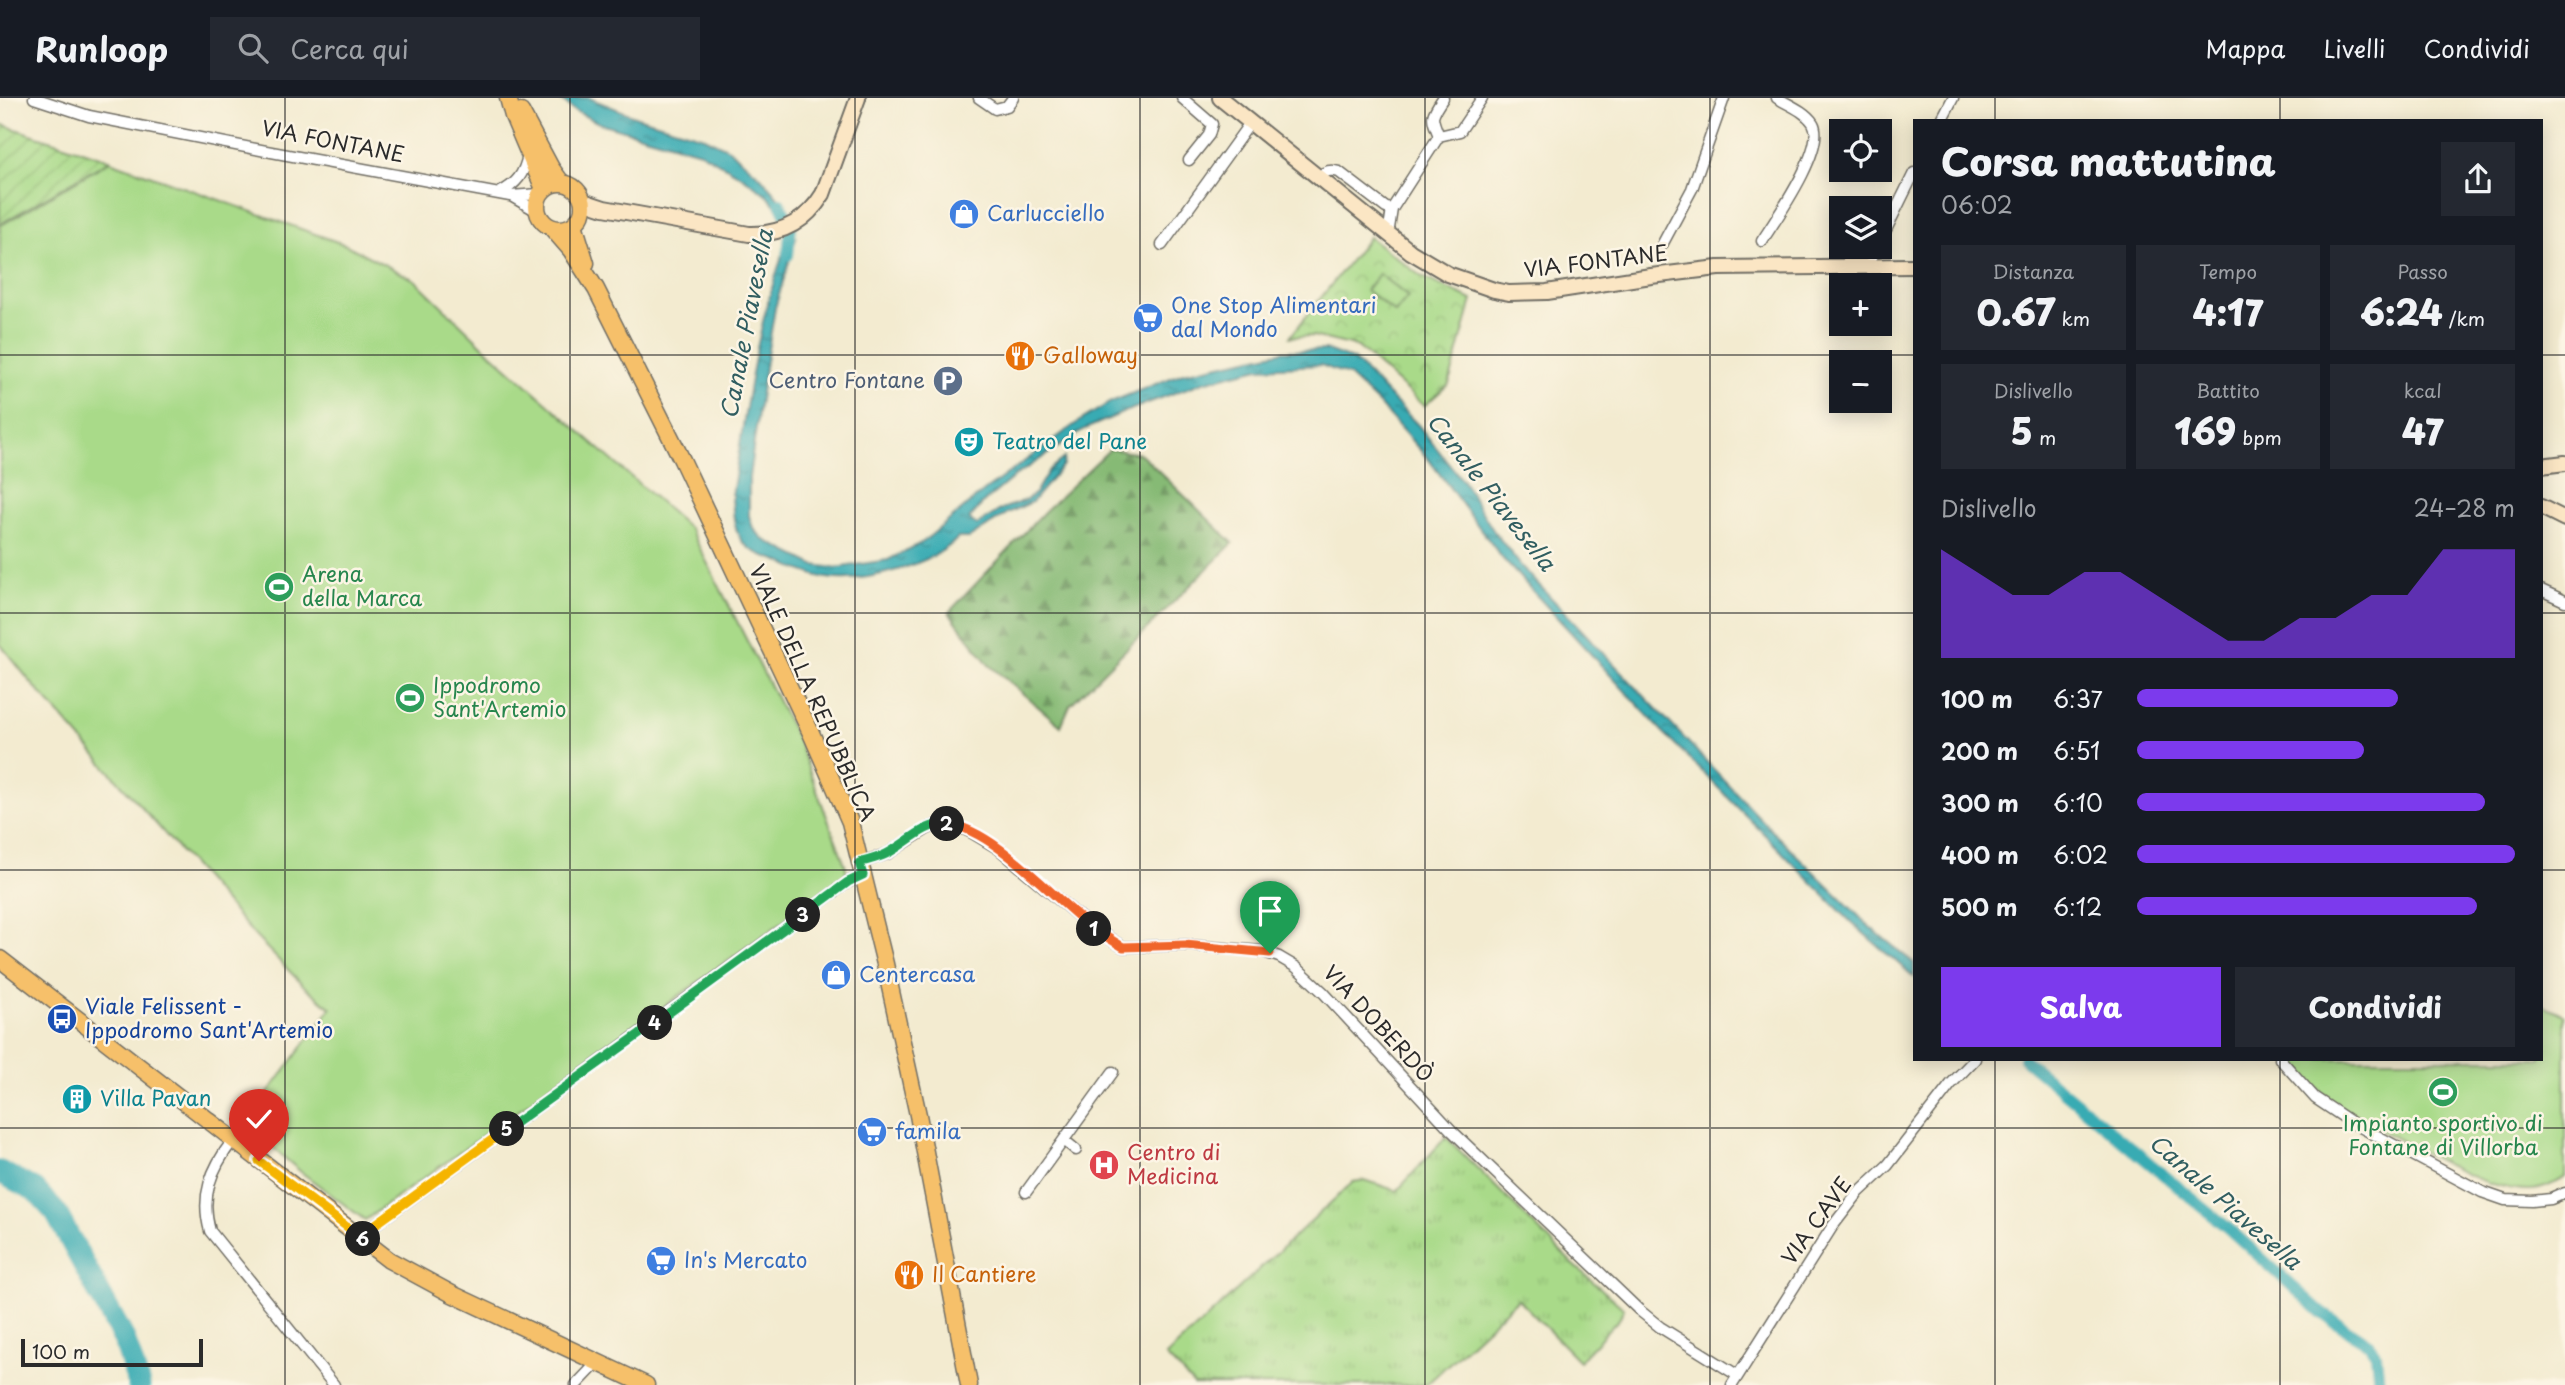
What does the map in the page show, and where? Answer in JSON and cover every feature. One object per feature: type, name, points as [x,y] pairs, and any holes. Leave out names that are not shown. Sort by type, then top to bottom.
[{"type":"main road","name":"VIALE DELLA REPUBBLICA","points":[[510,98],[513,116],[529,150],[540,198],[540,218],[571,250],[596,289],[682,460],[850,822],[918,1115],[969,1385]]},
{"type":"main road","name":"VIALE DELLA REPUBBLICA","points":[[510,98],[561,183],[574,187],[596,289]]},
{"type":"main road","points":[[540,198],[561,183]]},
{"type":"main road","points":[[551,227],[563,229],[580,213]]},
{"type":"main road","points":[[0,959],[389,1260],[430,1283],[646,1385]]},
{"type":"street","name":"VIA FONTANE","points":[[34,98],[89,116],[504,195]]},
{"type":"street","points":[[580,213],[604,208],[748,233],[767,234],[780,231],[799,221],[823,194],[858,98]]},
{"type":"street","points":[[979,98],[995,109],[1007,106],[1013,98]]},
{"type":"street","points":[[1182,98],[1212,124],[1209,135],[1189,160]]},
{"type":"street","name":"VIA FONTANE","points":[[1220,98],[1388,235],[1427,263],[1478,286],[1509,293],[1547,292],[1651,275],[1718,268],[1913,266]]},
{"type":"street","points":[[1439,136],[1432,123],[1432,115],[1443,98]]},
{"type":"street","points":[[1388,235],[1392,209],[1439,136],[1460,131],[1482,98]]},
{"type":"street","points":[[1662,245],[1692,189],[1724,98]]},
{"type":"street","points":[[1762,241],[1809,161],[1816,142],[1814,124],[1800,111],[1777,98]]},
{"type":"street","points":[[1942,119],[1953,98]]},
{"type":"street","points":[[1162,245],[1250,122]]},
{"type":"street","points":[[504,195],[526,168],[529,150]]},
{"type":"street","points":[[1318,178],[1332,170],[1339,172],[1386,208],[1392,209]]},
{"type":"street","points":[[1892,218],[1913,175]]},
{"type":"street","points":[[504,195],[540,198]]},
{"type":"street","points":[[504,195],[540,198]]},
{"type":"street","points":[[1871,259],[1871,267]]},
{"type":"street","points":[[2543,466],[2565,463]]},
{"type":"street","points":[[2543,508],[2565,519]]},
{"type":"street","points":[[2543,591],[2565,601]]},
{"type":"street","name":"VIA DOBERDÒ","points":[[362,1240],[373,1226],[848,882],[861,869],[927,829],[941,823],[953,824],[999,849],[1090,926],[1123,947],[1167,945],[1261,951],[1296,967],[1323,992],[1452,1131],[1639,1310],[1660,1327],[1737,1375]]},
{"type":"street","name":"VIA CAVE","points":[[1732,1385],[1832,1227],[1859,1192],[1888,1165],[1951,1084],[1973,1061]]},
{"type":"street","points":[[2282,1061],[2296,1080],[2351,1122],[2482,1192],[2505,1200],[2532,1201],[2551,1199],[2565,1193]]},
{"type":"street","points":[[1026,1192],[1113,1072]]},
{"type":"street","points":[[233,1140],[210,1180],[205,1214],[210,1231],[334,1385]]},
{"type":"street","points":[[1064,1140],[1076,1150]]},
{"type":"street","points":[[576,1385],[597,1363]]},
{"type":"green space","points":[[0,124],[110,160],[0,224]]},
{"type":"green space","name":"Ippodromo Sant'Artemio","points":[[110,161],[346,245],[415,280],[485,348],[690,529],[798,741],[846,867],[846,874],[837,883],[365,1220],[301,1172],[245,1124],[331,1008],[304,986],[256,937],[0,644],[0,226]]},
{"type":"green space","points":[[1369,237],[1422,277],[1472,300],[1449,384],[1424,406],[1358,347],[1313,336],[1290,337]]},
{"type":"green space","points":[[1379,274],[1408,297],[1395,313],[1366,290]]},
{"type":"green space","points":[[1110,449],[1141,454],[1233,543],[1070,705],[1061,726],[989,665],[949,612],[1045,511]]},
{"type":"green space","name":"Impianto sportivo di Fontane di Villorba","points":[[2543,1005],[2565,1015],[2565,1177],[2548,1186],[2530,1190],[2514,1189],[2481,1180],[2447,1165],[2348,1112],[2310,1082],[2294,1061],[2543,1061]]},
{"type":"green space","points":[[1446,1137],[1573,1264],[1624,1309],[1620,1318],[1579,1361],[1518,1299],[1426,1385],[1194,1385],[1166,1356],[1353,1182],[1365,1180],[1397,1191]]},
{"type":"water","points":[[558,98],[589,98],[637,117],[704,137],[729,149],[761,177],[792,214],[783,220],[780,211],[767,195],[743,177],[700,152],[599,123],[575,111]]},
{"type":"water","points":[[796,238],[775,308],[749,477],[749,516],[753,528],[764,540],[814,565],[835,568],[888,560],[923,542],[984,491],[1078,422],[1111,402],[1183,373],[1284,351],[1327,350],[1354,360],[1418,425],[1463,481],[1493,530],[1522,567],[1776,835],[1871,928],[1913,962],[1913,976],[1853,924],[1662,731],[1503,559],[1429,460],[1379,404],[1348,375],[1321,365],[1259,368],[1203,382],[1085,429],[1015,476],[985,501],[969,519],[977,525],[1002,509],[1026,500],[1035,493],[1049,470],[1064,458],[1063,465],[1032,502],[1008,513],[969,538],[958,538],[932,556],[897,570],[860,578],[827,578],[750,548],[737,532],[732,495],[753,367],[767,304],[787,243]]},
{"type":"waterway","name":"Canale Piavesella","points":[[780,203],[791,226],[788,255]]},
{"type":"waterway","name":"Canale Piavesella","points":[[2026,1061],[2229,1229],[2322,1313],[2369,1344],[2376,1354],[2379,1385]]},
{"type":"waterway","points":[[0,1172],[35,1190],[56,1213],[124,1339],[139,1385]]},
{"type":"place","name":"Carlucciello","points":[[964,214]]},
{"type":"place","name":"One Stop Alimentari dal Mondo","points":[[1148,318]]},
{"type":"place","name":"Galloway","points":[[1020,356]]},
{"type":"place","name":"Centro Fontane","points":[[948,381]]},
{"type":"place","name":"Teatro del Pane","points":[[969,442]]},
{"type":"place","name":"Arena della Marca","points":[[279,587]]},
{"type":"place","name":"Ippodromo Sant'Artemio","points":[[410,698]]},
{"type":"place","name":"Centercasa","points":[[836,975]]},
{"type":"place","name":"Viale Felissent - Ippodromo Sant'Artemio","points":[[62,1019]]},
{"type":"place","name":"Impianto sportivo di Fontane di Villorba","points":[[2443,1092]]},
{"type":"place","name":"Villa Pavan","points":[[77,1099]]},
{"type":"place","name":"famila","points":[[872,1132]]},
{"type":"place","name":"Centro di Medicina","points":[[1104,1165]]},
{"type":"place","name":"In's Mercato","points":[[661,1261]]},
{"type":"place","name":"Il Cantiere","points":[[909,1275]]},
{"type":"route","points":[[259,1161],[362,1240],[373,1226],[848,882],[863,875],[859,863],[887,853],[941,823],[962,828],[999,849],[1090,926],[1123,947],[1185,945],[1270,953]]}]
